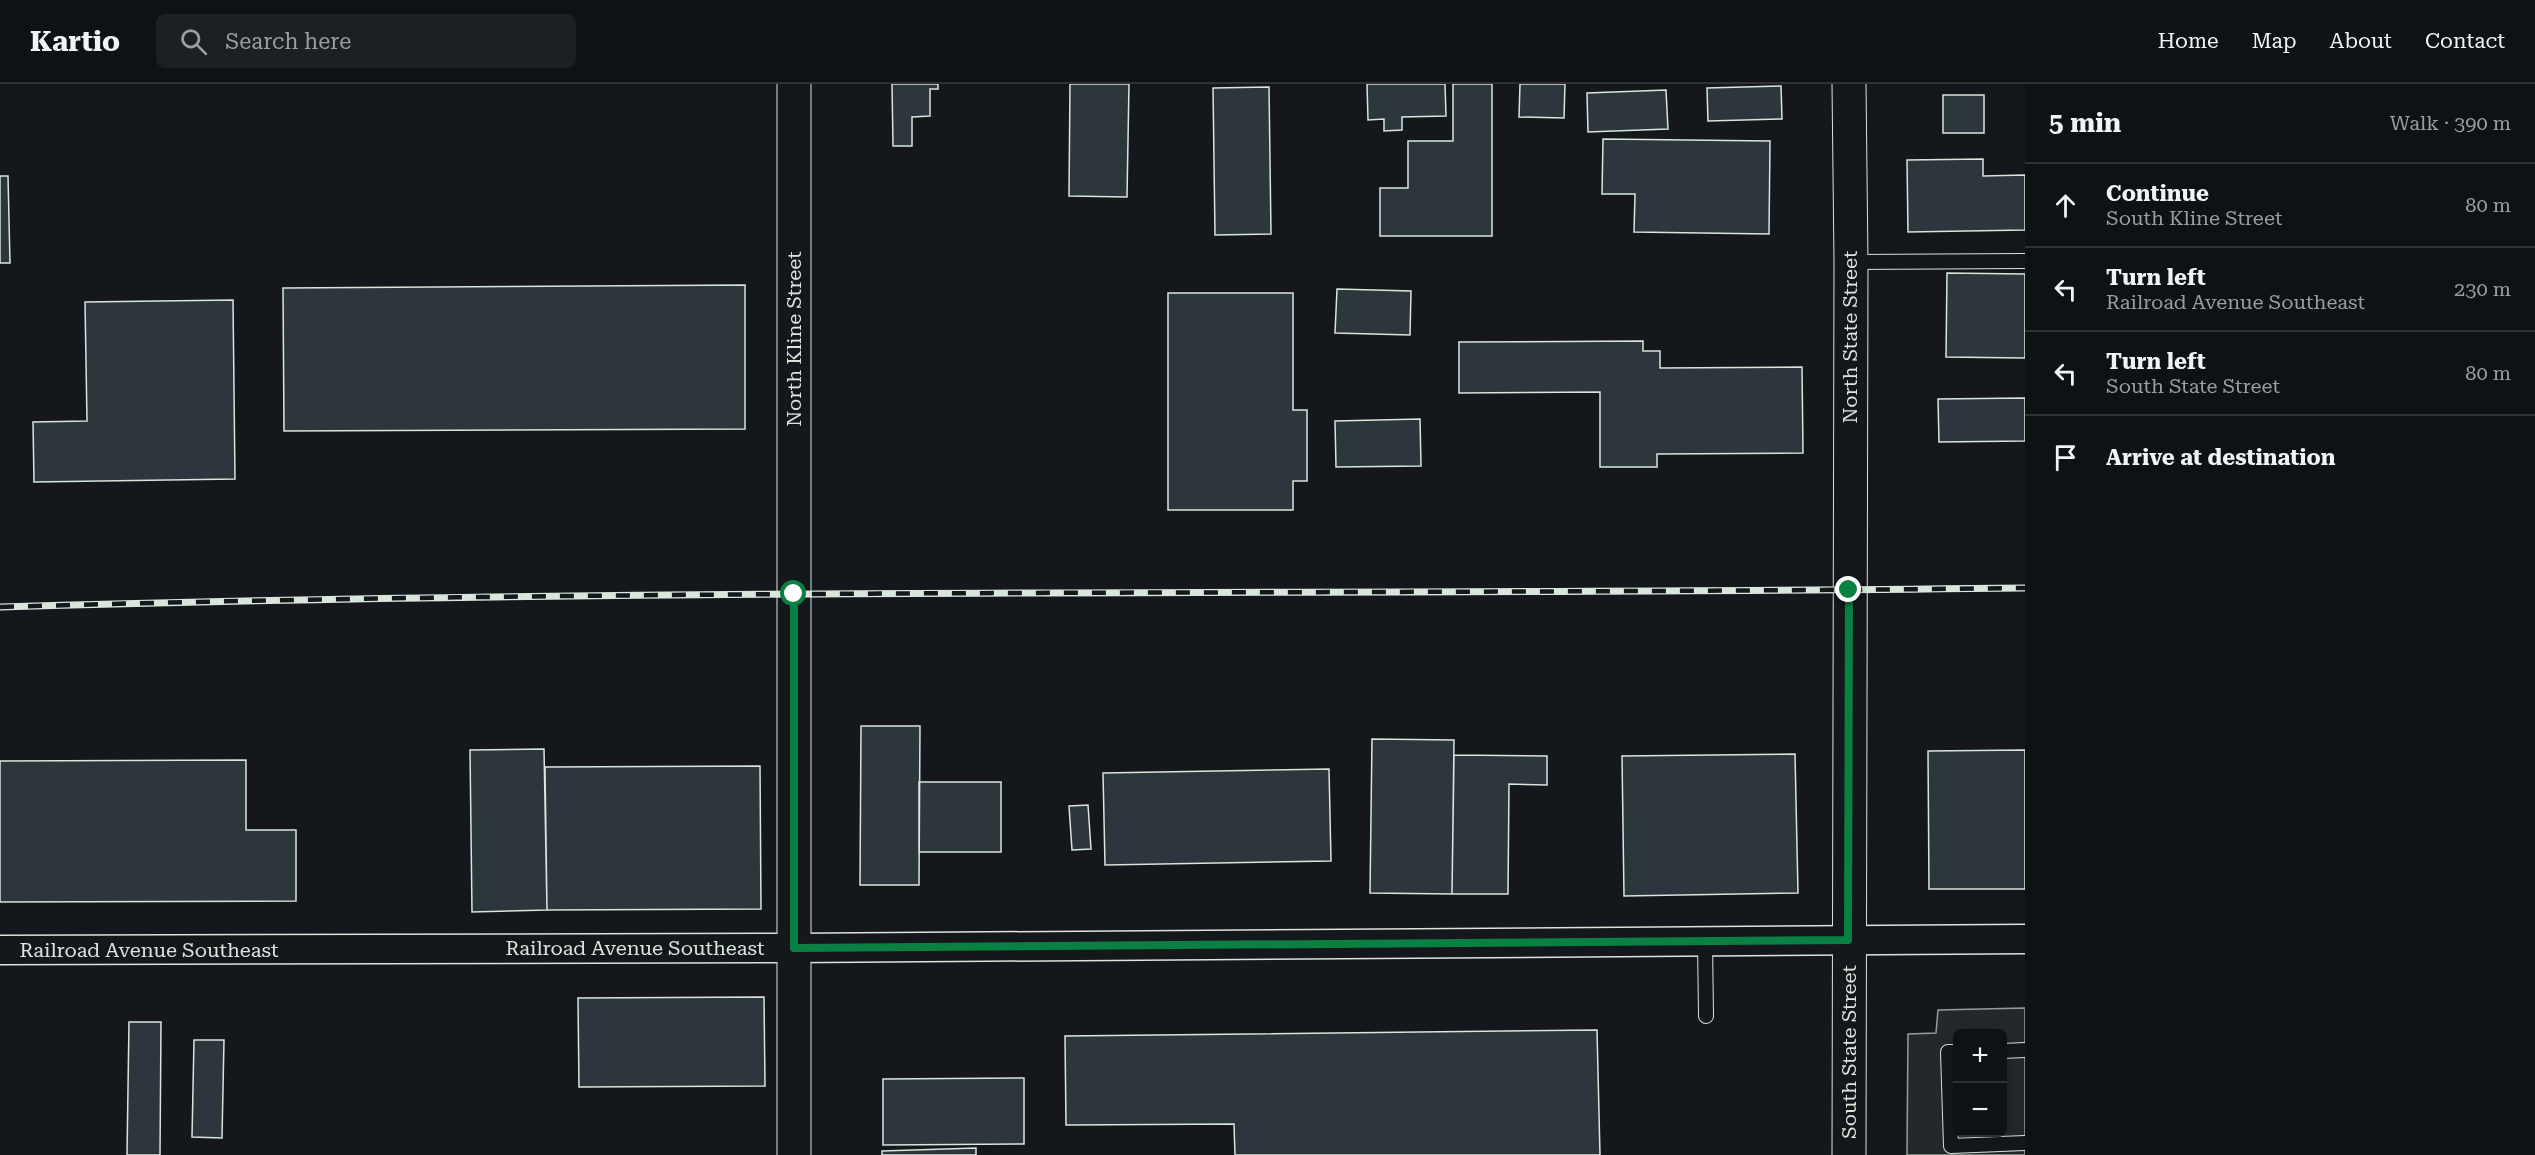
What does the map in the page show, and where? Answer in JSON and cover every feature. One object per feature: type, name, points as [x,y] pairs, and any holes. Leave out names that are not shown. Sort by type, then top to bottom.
[{"type":"street","name":"North Kline Street","points":[[794,84],[794,1155]]},
{"type":"street","name":"North State Street","points":[[1849,84],[1851,262],[1849,590]]},
{"type":"street","name":"South State Street","points":[[1849,590],[1849,1155]]},
{"type":"street","name":"Railroad Avenue Southeast","points":[[0,950],[794,948],[2025,939]]},
{"type":"lane","points":[[1851,262],[2025,261]]},
{"type":"lane","points":[[1706,941],[1706,1016]]},
{"type":"lane","points":[[2007,1050],[2025,1050]]},
{"type":"lane","points":[[1953,1052],[1948,1052],[1951,1146],[2025,1143]]},
{"type":"shaded area","points":[[2025,1008],[2025,1155],[1907,1155],[1908,1034],[1936,1033],[1938,1010]]},
{"type":"building","points":[[892,84],[938,84],[938,89],[930,89],[930,116],[912,117],[912,146],[893,146]]},
{"type":"building","points":[[1070,84],[1129,84],[1127,197],[1069,196]]},
{"type":"building","points":[[1367,84],[1445,84],[1446,116],[1402,117],[1402,130],[1384,131],[1384,119],[1368,120]]},
{"type":"building","points":[[1453,84],[1492,84],[1492,236],[1380,236],[1380,188],[1408,188],[1408,141],[1453,141]]},
{"type":"building","points":[[1520,84],[1565,84],[1564,118],[1519,117]]},
{"type":"building","points":[[1781,86],[1782,119],[1708,121],[1707,88]]},
{"type":"building","points":[[1269,87],[1271,234],[1215,235],[1213,88]]},
{"type":"building","points":[[1666,90],[1668,129],[1588,132],[1587,93]]},
{"type":"building","points":[[1943,95],[1984,95],[1984,133],[1943,133]]},
{"type":"building","points":[[1603,139],[1770,141],[1769,234],[1634,232],[1635,194],[1602,194]]},
{"type":"building","points":[[1983,159],[1983,176],[2025,175],[2025,230],[1908,232],[1907,160]]},
{"type":"building","points":[[0,176],[8,176],[10,263],[0,263]]},
{"type":"building","points":[[1947,273],[2025,274],[2025,358],[1946,357]]},
{"type":"building","points":[[745,285],[745,429],[284,431],[283,288]]},
{"type":"building","points":[[1337,289],[1411,291],[1410,335],[1335,333]]},
{"type":"building","points":[[1168,293],[1293,293],[1293,410],[1307,410],[1307,481],[1293,481],[1293,510],[1168,510]]},
{"type":"building","points":[[233,300],[235,479],[34,482],[33,422],[87,421],[85,302]]},
{"type":"building","points":[[1643,341],[1643,351],[1660,351],[1660,368],[1802,367],[1803,453],[1657,454],[1657,467],[1600,467],[1600,392],[1459,393],[1459,342]]},
{"type":"building","points":[[2025,398],[2025,441],[1939,442],[1938,399]]},
{"type":"building","points":[[1420,419],[1421,466],[1336,467],[1335,421]]},
{"type":"building","points":[[861,726],[920,726],[919,885],[860,885]]},
{"type":"building","points":[[1372,739],[1454,740],[1452,894],[1370,893]]},
{"type":"building","points":[[544,749],[547,910],[472,912],[470,750]]},
{"type":"building","points":[[2025,750],[2025,889],[1929,889],[1928,751]]},
{"type":"building","points":[[1795,754],[1798,893],[1624,896],[1622,756]]},
{"type":"building","points":[[1454,755],[1547,756],[1547,785],[1509,784],[1508,894],[1452,894]]},
{"type":"building","points":[[246,760],[246,830],[296,830],[296,901],[0,902],[0,761]]},
{"type":"building","points":[[760,766],[761,909],[547,910],[545,767]]},
{"type":"building","points":[[1329,769],[1331,861],[1105,865],[1103,773]]},
{"type":"building","points":[[919,782],[1001,782],[1001,852],[919,852]]},
{"type":"building","points":[[1088,805],[1091,849],[1072,850],[1069,806]]},
{"type":"building","points":[[764,997],[765,1086],[579,1087],[578,998]]},
{"type":"building","points":[[129,1022],[161,1022],[160,1155],[127,1155]]},
{"type":"building","points":[[1597,1030],[1600,1155],[1235,1155],[1234,1124],[1066,1125],[1065,1036]]},
{"type":"building","points":[[194,1040],[224,1040],[222,1138],[192,1137]]},
{"type":"building","points":[[1024,1078],[1024,1144],[883,1145],[883,1079]]},
{"type":"building","points":[[976,1148],[976,1155],[882,1155],[882,1151]]},
{"type":"railway","points":[[0,607],[759,594],[2025,588]]},
{"type":"route","points":[[794,594],[794,948],[1848,940],[1849,590]]}]
